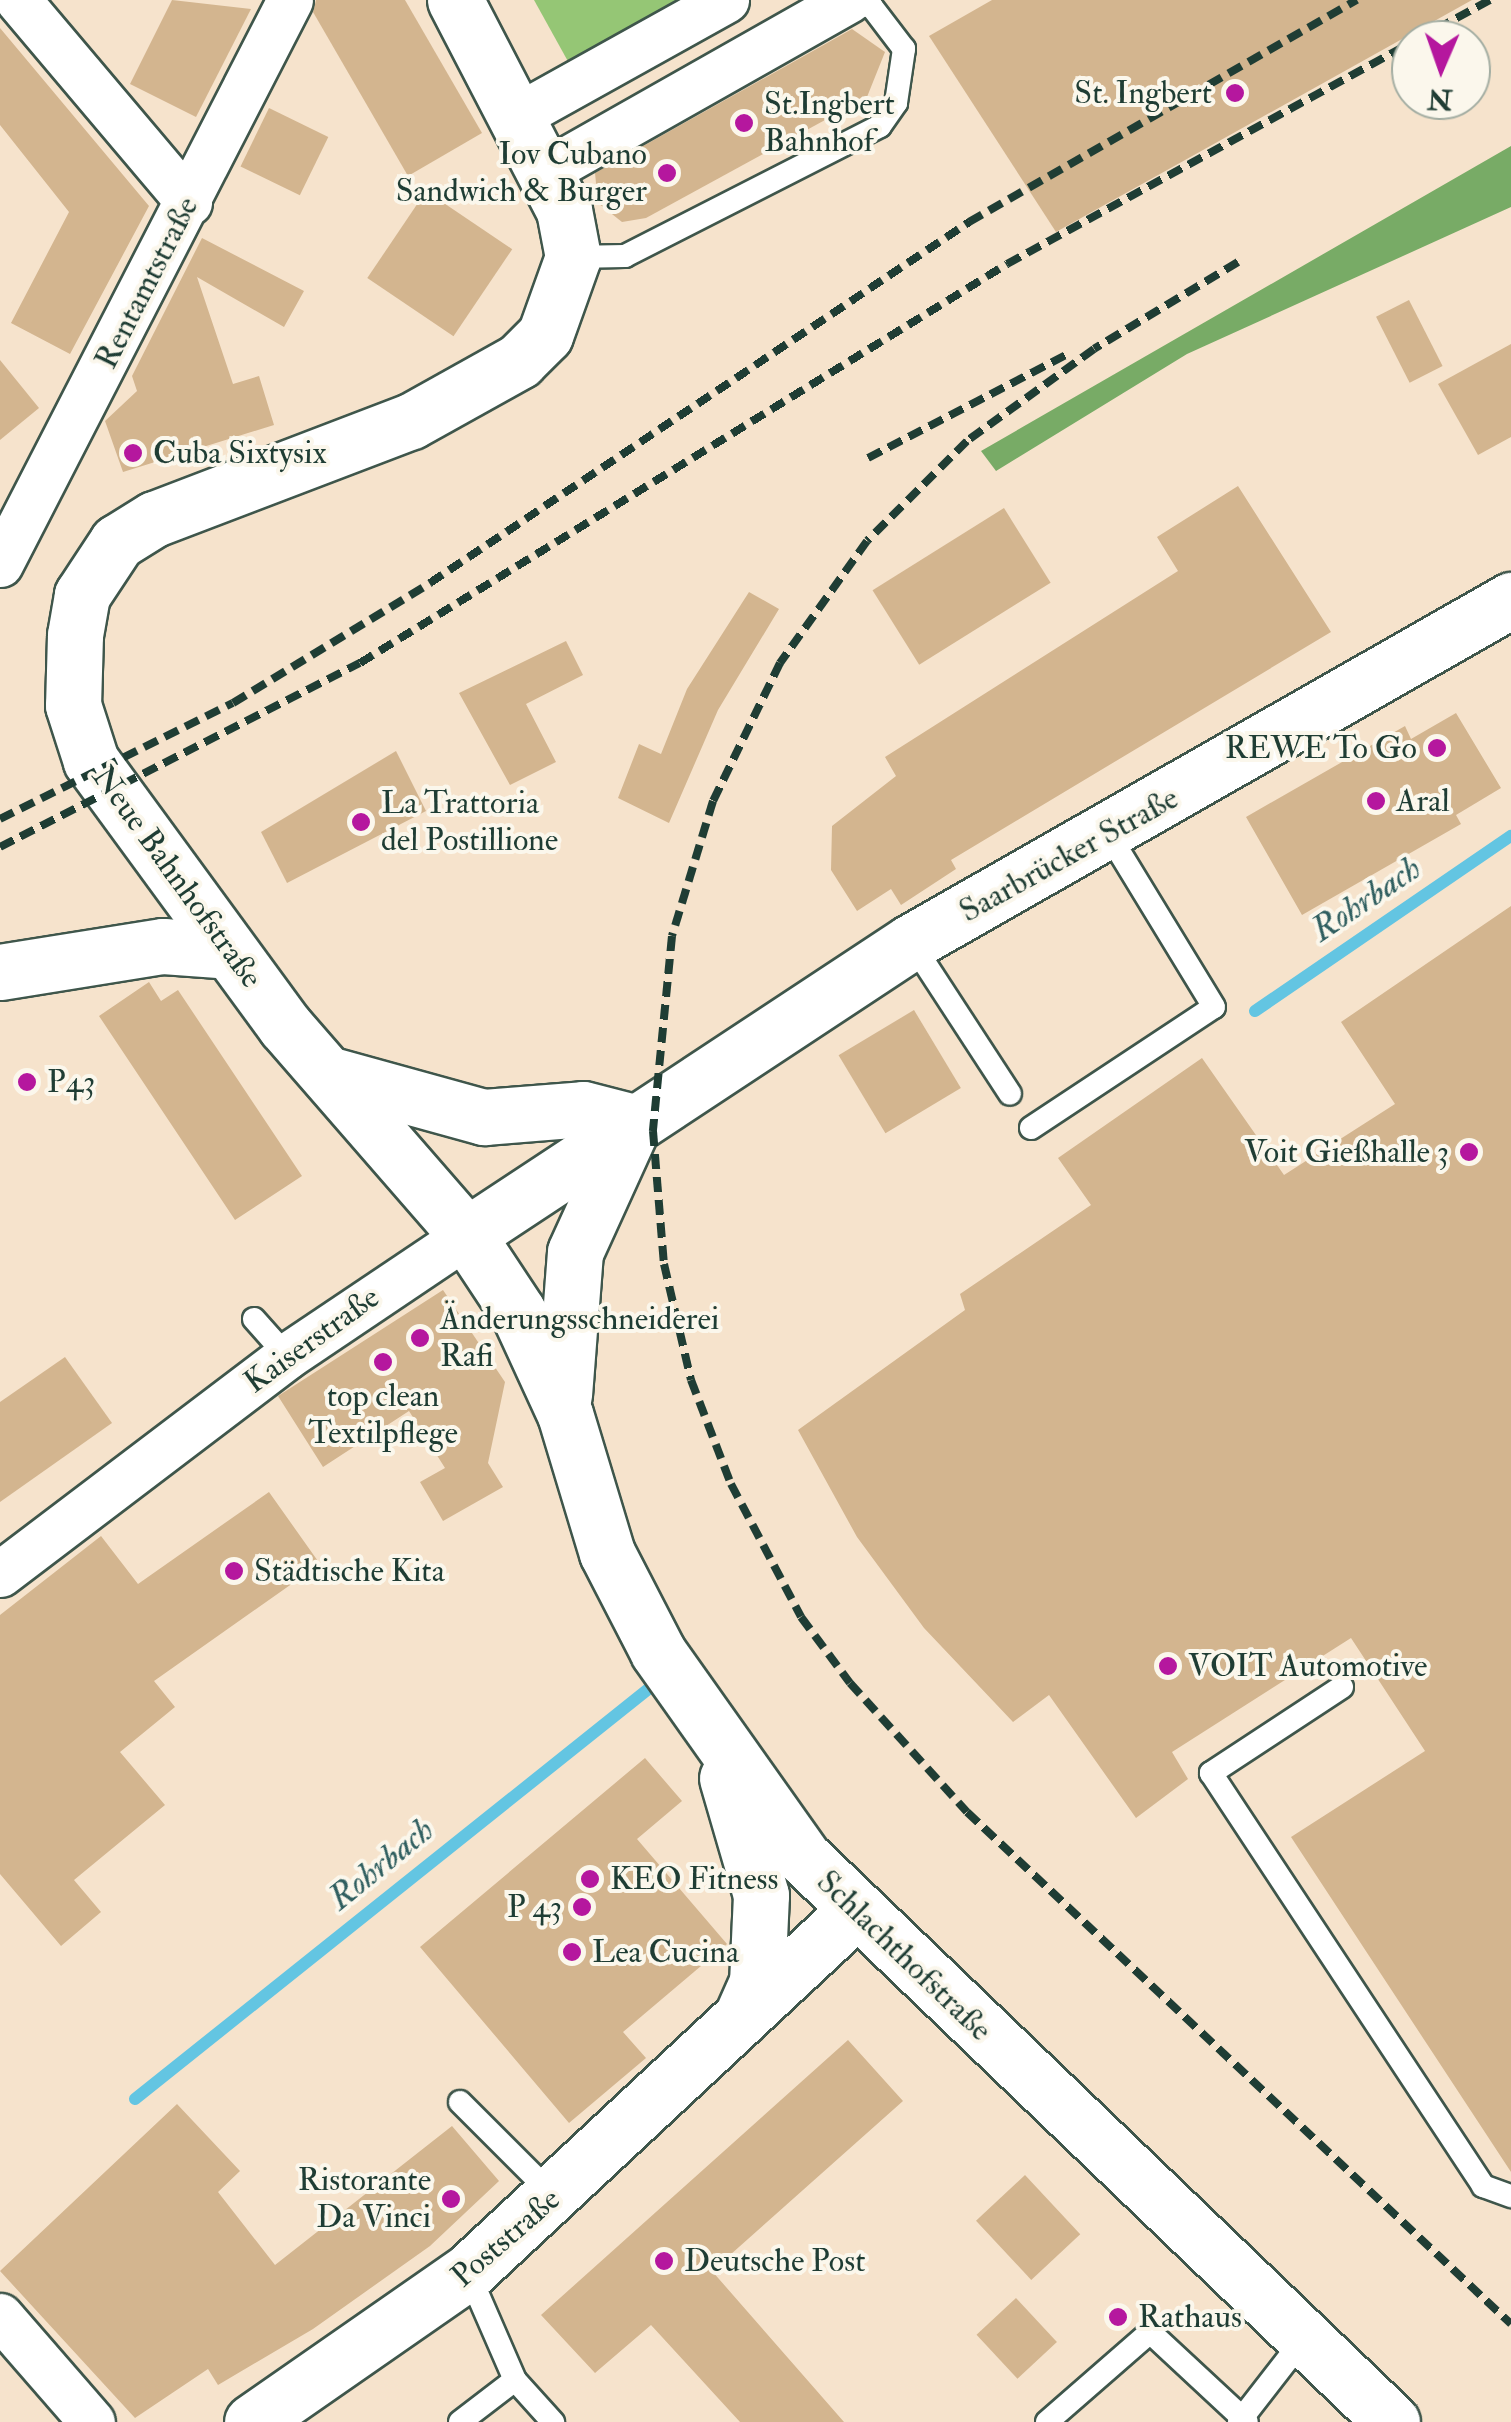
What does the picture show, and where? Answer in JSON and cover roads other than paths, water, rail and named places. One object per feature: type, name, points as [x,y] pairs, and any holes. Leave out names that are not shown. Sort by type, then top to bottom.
[{"type":"main road","points":[[455,0],[548,170],[573,257]]},
{"type":"main road","name":"Neue Bahnhofstraße","points":[[467,1235],[229,951],[92,761],[73,671],[82,595],[96,564],[154,519],[412,422],[504,371],[546,335],[573,257]]},
{"type":"main road","name":"Saarbrücker Straße","points":[[634,1122],[912,942],[1109,834],[1511,600]]},
{"type":"main road","points":[[0,972],[163,946],[229,951]]},
{"type":"main road","points":[[331,1075],[484,1117],[583,1110],[634,1122],[570,1272],[565,1414]]},
{"type":"main road","name":"Kaiserstraße","points":[[467,1235],[634,1122]]},
{"type":"main road","name":"Schlachthofstraße","points":[[467,1235],[518,1312],[565,1414],[607,1553],[658,1652],[803,1858],[854,1912],[1306,2336],[1392,2422]]},
{"type":"main road","name":"Poststraße","points":[[706,1720],[762,1895],[758,1982],[738,2026]]},
{"type":"main road","name":"Poststraße","points":[[252,2422],[468,2272],[738,2026],[854,1912]]},
{"type":"street","points":[[18,0],[189,202]]},
{"type":"street","points":[[518,115],[726,0]]},
{"type":"street","points":[[548,170],[849,0]]},
{"type":"street","name":"Rentamtstraße","points":[[0,564],[189,202],[285,3]]},
{"type":"street","name":"Kaiserstraße","points":[[0,1574],[287,1356],[467,1235]]},
{"type":"street","points":[[0,2316],[92,2422]]},
{"type":"lane","points":[[573,257],[624,256],[880,126],[896,103],[904,49],[882,15],[849,0]]},
{"type":"lane","points":[[1031,1128],[1214,1007],[1109,834]]},
{"type":"lane","points":[[912,942],[1010,1094]]},
{"type":"lane","points":[[254,1319],[287,1356]]},
{"type":"lane","points":[[1342,1687],[1211,1773],[1484,2186],[1511,2196]]},
{"type":"lane","points":[[460,2102],[554,2197]]},
{"type":"lane","points":[[468,2272],[515,2380],[553,2422]]},
{"type":"lane","points":[[1047,2422],[1150,2332],[1243,2421],[1306,2336]]},
{"type":"lane","points":[[460,2422],[515,2380]]},
{"type":"waterway","name":"Rohrbach","points":[[1255,1011],[1511,836]]},
{"type":"waterway","name":"Rohrbach","points":[[135,2099],[661,1679]]},
{"type":"railway","points":[[0,819],[233,703],[430,583],[969,222],[1357,0]]},
{"type":"railway","points":[[1453,20],[1490,0]]},
{"type":"railway","points":[[0,847],[360,663],[1007,264],[1391,54]]},
{"type":"railway","points":[[1238,262],[1094,349],[967,441],[867,541],[780,663],[713,801],[672,936],[653,1131],[664,1264],[691,1380],[731,1484],[801,1617],[850,1683],[967,1812],[1511,2324]]},
{"type":"railway","points":[[868,458],[1066,355]]},
{"type":"place","name":"St. Ingbert","points":[[1235,93]]},
{"type":"place","name":"St.Ingbert Bahnhof","points":[[744,123]]},
{"type":"place","name":"Iov Cubano Sandwich & Burger","points":[[667,173]]},
{"type":"place","name":"Cuba Sixtysix","points":[[133,453]]},
{"type":"place","name":"REWE To Go","points":[[1437,748]]},
{"type":"place","name":"Aral","points":[[1376,801]]},
{"type":"place","name":"La Trattoria del Postillione","points":[[361,822]]},
{"type":"place","name":"P43","points":[[27,1082]]},
{"type":"place","name":"Voit Gießhalle 3","points":[[1469,1152]]},
{"type":"place","name":"Änderungsschneiderei Rafi","points":[[420,1338]]},
{"type":"place","name":"top clean Textilpflege","points":[[383,1362]]},
{"type":"place","name":"Städtische Kita","points":[[234,1571]]},
{"type":"place","name":"VOIT Automotive","points":[[1168,1666]]},
{"type":"place","name":"KEO Fitness","points":[[590,1879]]},
{"type":"place","name":"P 43","points":[[582,1907]]},
{"type":"place","name":"Lea Cucina","points":[[572,1952]]},
{"type":"place","name":"Ristorante Da Vinci","points":[[451,2199]]},
{"type":"place","name":"Deutsche Post","points":[[664,2261]]},
{"type":"place","name":"Rathaus","points":[[1118,2317]]}]
